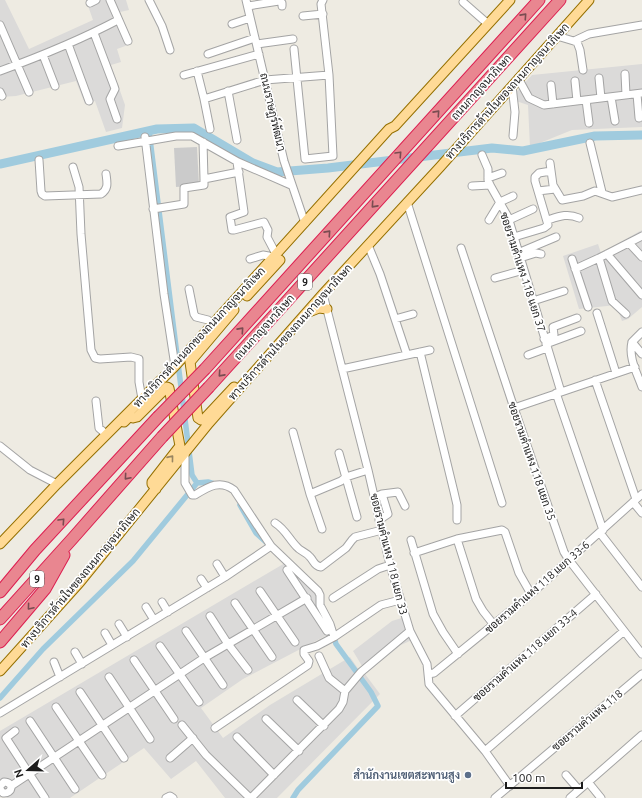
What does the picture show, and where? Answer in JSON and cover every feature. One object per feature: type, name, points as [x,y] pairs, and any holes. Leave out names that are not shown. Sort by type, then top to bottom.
[{"type":"highway","name":"ถนนกาญจนาภิเษก","points":[[0,592],[35,550],[158,417],[205,369],[539,0]]},
{"type":"highway","name":"ถนนกาญจนาภิเษก","points":[[0,619],[162,437],[210,387],[560,0]]},
{"type":"highway","points":[[0,642],[45,589],[73,538]]},
{"type":"highway","points":[[0,584],[35,550]]},
{"type":"main road","name":"ทางบริการด้านนอกของถนนกาญจนาภิเษก","points":[[0,544],[106,434],[175,368],[275,255],[379,144],[393,132],[395,126],[510,0]]},
{"type":"main road","name":"ทางบริการด้านในของถนนกาญจนาภิเษก","points":[[0,671],[80,582],[209,424],[308,313],[323,294],[440,167],[589,0]]},
{"type":"main road","points":[[187,355],[231,313],[261,281],[342,185]]},
{"type":"main road","points":[[231,313],[190,362],[198,418],[201,420],[205,418],[309,304],[323,294]]},
{"type":"main road","points":[[308,313],[319,308],[327,309]]},
{"type":"main road","points":[[0,550],[175,368]]},
{"type":"main road","points":[[130,416],[133,418],[137,417],[167,387],[169,388],[180,446],[152,482],[156,489]]},
{"type":"street","points":[[110,0],[128,41]]},
{"type":"street","points":[[149,0],[162,26],[170,50]]},
{"type":"street","points":[[294,49],[305,159],[333,156],[329,75],[322,4],[324,0]]},
{"type":"street","points":[[247,3],[279,1],[282,3],[282,6]]},
{"type":"street","points":[[463,2],[488,24]]},
{"type":"street","name":"ถนนราษฏร์พัฒนา","points":[[247,3],[284,161],[305,223]]},
{"type":"street","points":[[303,16],[323,14]]},
{"type":"street","points":[[232,24],[250,18]]},
{"type":"street","points":[[0,71],[43,55],[94,33],[118,20]]},
{"type":"street","points":[[0,25],[29,92]]},
{"type":"street","points":[[574,41],[589,34],[642,25]]},
{"type":"street","points":[[94,33],[115,89],[110,99],[117,119]]},
{"type":"street","points":[[558,36],[574,41],[579,46],[583,70]]},
{"type":"street","points":[[208,54],[256,41],[293,39]]},
{"type":"street","points":[[68,44],[89,101]]},
{"type":"street","points":[[184,75],[259,54]]},
{"type":"street","points":[[43,55],[55,86]]},
{"type":"street","points":[[197,71],[210,128]]},
{"type":"street","points":[[624,74],[626,95]]},
{"type":"street","points":[[204,99],[265,80],[329,75]]},
{"type":"street","points":[[518,78],[529,98],[544,105],[639,94],[639,118]]},
{"type":"street","points":[[598,78],[601,98]]},
{"type":"street","points":[[575,81],[577,101]]},
{"type":"street","points":[[551,85],[554,104]]},
{"type":"street","points":[[512,86],[515,112],[513,136]]},
{"type":"street","points":[[228,91],[237,140]]},
{"type":"street","points":[[611,97],[615,121]]},
{"type":"street","points":[[586,100],[590,123]]},
{"type":"street","points":[[118,146],[147,139],[192,136],[237,162],[290,182]]},
{"type":"street","points":[[147,139],[165,300],[175,368]]},
{"type":"street","points":[[156,209],[184,204],[184,188],[204,186],[203,142]]},
{"type":"street","points":[[590,143],[602,192]]},
{"type":"street","name":"ซอยรามคำแหง 118 แยก 37","points":[[482,155],[488,169],[489,182],[509,220],[546,343],[558,392],[601,531],[642,587]]},
{"type":"street","points":[[39,160],[41,190],[44,196],[80,196],[97,195],[103,193],[107,186],[106,174]]},
{"type":"street","points":[[237,162],[236,165],[239,172],[239,182],[244,212],[230,217],[232,230],[264,222],[268,230],[267,237],[275,255],[263,255],[250,259]]},
{"type":"street","points":[[550,163],[555,189],[562,200],[583,196],[595,191],[602,192],[612,197],[642,190]]},
{"type":"street","points":[[73,167],[78,180],[80,196],[81,234],[91,350],[93,356],[100,359],[131,357],[139,359],[139,382],[142,399]]},
{"type":"street","points":[[514,237],[544,228],[548,225],[548,220],[535,177],[539,173],[551,171]]},
{"type":"street","points":[[204,179],[239,172]]},
{"type":"street","points":[[472,186],[489,182],[502,173]]},
{"type":"street","points":[[538,191],[555,189]]},
{"type":"street","points":[[489,220],[500,202],[514,196]]},
{"type":"street","points":[[407,202],[502,503]]},
{"type":"street","points":[[509,220],[533,209]]},
{"type":"street","points":[[548,220],[563,215],[570,215],[579,218]]},
{"type":"street","points":[[574,269],[642,236]]},
{"type":"street","points":[[519,256],[556,237]]},
{"type":"street","points":[[629,243],[642,257]]},
{"type":"street","points":[[368,245],[380,274],[407,356]]},
{"type":"street","name":"ซอยรามคำแหง 118 แยก 35","points":[[461,248],[561,544],[569,560],[642,654]]},
{"type":"street","points":[[519,256],[536,253],[541,254]]},
{"type":"street","points":[[607,254],[642,295]]},
{"type":"street","points":[[599,258],[612,301],[626,314]]},
{"type":"street","points":[[572,259],[574,269],[588,307]]},
{"type":"street","points":[[495,278],[524,270]]},
{"type":"street","points":[[190,289],[194,314],[196,317],[208,320],[213,324]]},
{"type":"street","points":[[533,301],[564,291]]},
{"type":"street","name":"ซอยรามคำแหง 118 แยก 33","points":[[323,294],[375,497],[390,565],[410,631],[427,664],[429,684],[485,751],[510,786]]},
{"type":"street","points":[[597,313],[616,373]]},
{"type":"street","points":[[395,318],[413,314]]},
{"type":"street","points":[[528,355],[546,343],[554,335],[553,327],[578,318]]},
{"type":"street","points":[[546,343],[581,331]]},
{"type":"street","points":[[642,332],[632,342],[630,349],[630,356],[642,386]]},
{"type":"street","points":[[632,342],[642,354]]},
{"type":"street","points":[[342,369],[430,350]]},
{"type":"street","points":[[420,352],[429,384],[457,505],[457,520]]},
{"type":"street","points":[[514,408],[635,367]]},
{"type":"street","points":[[595,380],[642,513]]},
{"type":"street","points":[[96,401],[99,428],[106,434]]},
{"type":"street","points":[[293,432],[310,494],[322,529]]},
{"type":"street","points":[[0,446],[30,470],[57,484]]},
{"type":"street","points":[[185,453],[185,483],[189,490],[195,495],[219,484],[226,485],[234,490],[271,546],[318,592],[320,595],[320,605],[330,624],[334,637]]},
{"type":"street","points":[[339,453],[344,480],[357,517]]},
{"type":"street","points":[[310,494],[344,480],[369,473]]},
{"type":"street","points":[[375,497],[382,494],[398,492],[405,506]]},
{"type":"street","points":[[379,520],[388,514],[382,494]]},
{"type":"street","name":"ซอยรามคำแหง 118 แยก 33-6","points":[[428,674],[434,673],[531,594],[637,498]]},
{"type":"street","points":[[275,523],[288,535],[296,547],[305,552],[314,564],[319,567],[346,548],[355,537],[382,530]]},
{"type":"street","points":[[414,553],[457,539],[502,530],[505,532],[519,573],[531,594]]},
{"type":"street","points":[[457,539],[476,599],[494,625]]},
{"type":"street","points":[[411,540],[433,614],[458,654]]},
{"type":"street","points":[[0,713],[14,703],[82,664],[225,577],[271,546]]},
{"type":"street","points":[[217,564],[225,577]]},
{"type":"street","points":[[333,598],[378,569],[390,565]]},
{"type":"street","points":[[288,570],[327,631]]},
{"type":"street","points":[[201,579],[207,588]]},
{"type":"street","points":[[260,591],[295,642]]},
{"type":"street","name":"ซอยรามคำแหง 118 แยก 33-4","points":[[455,716],[596,594]]},
{"type":"street","points":[[11,786],[6,782],[2,783],[0,787],[3,793],[8,796],[11,786],[53,757],[130,708],[204,658],[307,598]]},
{"type":"street","points":[[215,728],[308,665],[309,660],[304,654],[304,650],[324,643],[381,605],[400,600]]},
{"type":"street","points":[[162,602],[168,612]]},
{"type":"street","points":[[235,603],[272,657]]},
{"type":"street","points":[[146,607],[154,620]]},
{"type":"street","points":[[210,616],[228,644],[248,670]]},
{"type":"street","points":[[119,624],[126,637]]},
{"type":"street","points":[[186,631],[223,685]]},
{"type":"street","points":[[182,725],[206,755],[250,798],[324,726],[339,709],[343,702],[345,691],[359,675],[410,631]]},
{"type":"street","points":[[485,751],[624,631]]},
{"type":"street","points":[[105,633],[112,645]]},
{"type":"street","points":[[160,646],[198,702]]},
{"type":"street","points":[[75,652],[82,664]]},
{"type":"street","points":[[319,656],[329,678],[345,691]]},
{"type":"street","points":[[134,660],[174,719]]},
{"type":"street","points":[[54,662],[60,677]]},
{"type":"street","name":"ซอยรามคำแหง 118","points":[[496,798],[642,674]]},
{"type":"street","points":[[109,677],[150,739]]},
{"type":"street","points":[[80,692],[124,758]]},
{"type":"street","points":[[297,700],[324,726]]},
{"type":"street","points":[[56,707],[102,775]]},
{"type":"street","points":[[266,719],[299,751]]},
{"type":"street","points":[[30,721],[75,789]]},
{"type":"street","points":[[15,731],[6,738],[45,798]]},
{"type":"street","points":[[570,798],[642,735]]},
{"type":"street","points":[[237,737],[274,775]]},
{"type":"street","points":[[170,758],[193,738]]},
{"type":"street","points":[[566,775],[579,790]]},
{"type":"street","points":[[588,782],[602,798]]},
{"type":"street","points":[[166,798],[170,796],[173,798]]},
{"type":"shaded area","points":[[0,0],[5,0],[29,49],[93,20],[86,0],[126,0],[129,10],[120,12],[131,42],[128,45],[117,49],[121,62],[111,65],[125,105],[122,128],[106,132],[95,101],[85,104],[76,81],[16,96],[0,97]]},
{"type":"shaded area","points":[[642,64],[642,127],[572,130],[530,147],[528,105],[510,99],[532,75]]},
{"type":"shaded area","points":[[197,147],[199,185],[176,187],[174,148]]},
{"type":"shaded area","points":[[642,230],[642,307],[628,319],[622,321],[616,305],[579,309],[563,256],[598,244],[601,253]]},
{"type":"shaded area","points":[[285,563],[319,595],[333,632],[243,679],[201,708],[223,738],[270,705],[350,657],[359,670],[362,666],[353,651],[392,621],[405,617],[414,639],[401,645],[365,674],[380,694],[277,798],[225,798],[196,761],[171,779],[144,748],[70,798],[7,798],[0,789],[0,731]]},
{"type":"waterway","points":[[0,164],[157,129],[194,128],[253,163],[277,172],[328,168],[492,148],[523,151],[595,136],[642,135]]},
{"type":"waterway","points":[[149,131],[192,475],[197,483],[208,482],[218,485]]},
{"type":"waterway","points":[[0,698],[43,649],[133,561],[197,483]]},
{"type":"waterway","points":[[240,505],[256,533],[267,543]]},
{"type":"waterway","points":[[293,798],[298,790],[378,706],[371,692],[336,644],[333,634]]},
{"type":"place","name":"สำนักงานเขตสะพานสูง","points":[[468,775]]}]
